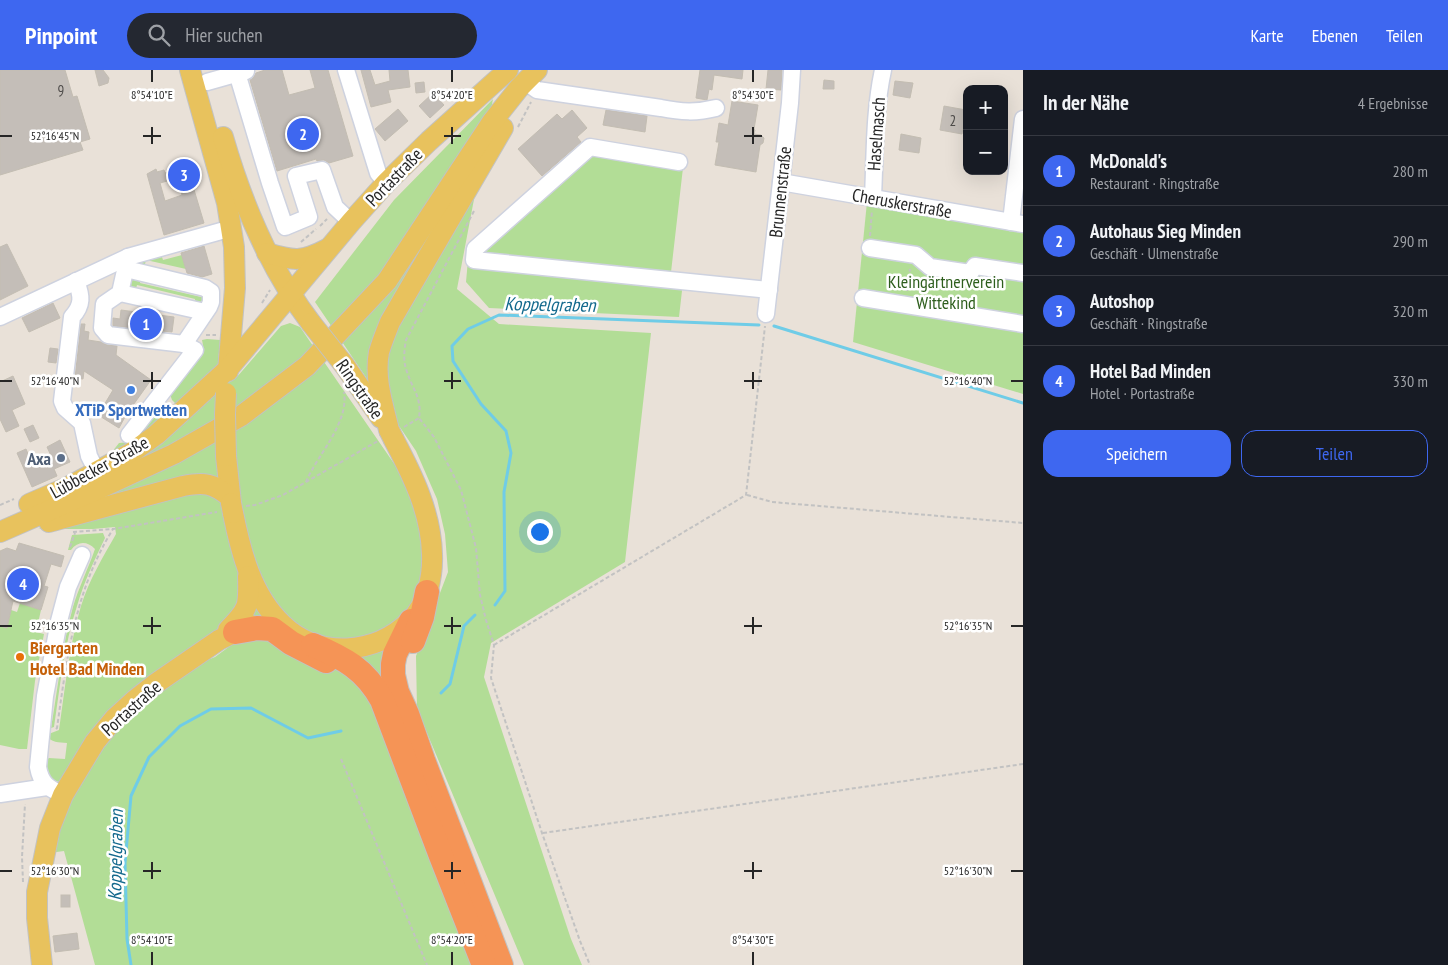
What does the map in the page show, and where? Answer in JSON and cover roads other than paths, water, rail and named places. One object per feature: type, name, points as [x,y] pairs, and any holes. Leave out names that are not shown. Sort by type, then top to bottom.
[{"type":"highway","points":[[407,714],[406,664],[422,617],[426,592]]},
{"type":"highway","points":[[411,621],[399,643],[393,664],[393,675],[397,692],[407,714],[501,965]]},
{"type":"highway","points":[[227,636],[257,628],[272,629],[299,648],[372,684]]},
{"type":"highway","points":[[313,644],[349,662],[372,684],[385,709],[484,965]]},
{"type":"main road","points":[[190,70],[220,176],[232,228],[235,288],[226,393],[226,456],[232,506],[241,549],[247,567]]},
{"type":"main road","name":"Portastraße","points":[[286,286],[329,248],[344,215],[386,183],[429,141],[508,70]]},
{"type":"main road","name":"Ringstraße","points":[[205,76],[236,178],[267,253],[311,323],[345,366],[392,434],[419,493],[429,525],[432,562],[426,592],[411,621],[384,639],[370,645],[352,649],[337,649],[313,644],[290,631],[273,615],[263,601],[247,567]]},
{"type":"main road","points":[[392,434],[378,381],[377,367],[379,353],[390,322],[512,111],[535,79]]},
{"type":"main road","points":[[0,534],[174,454],[241,416],[307,366],[387,281],[492,122],[519,88],[535,79]]},
{"type":"main road","points":[[267,253],[294,260],[313,256],[329,248]]},
{"type":"main road","name":"Lübbecker Straße","points":[[0,517],[97,472],[131,453],[156,435],[228,369],[286,286]]},
{"type":"main road","points":[[0,534],[183,486],[207,484],[215,486],[232,506]]},
{"type":"main road","name":"Portastraße","points":[[227,636],[248,606],[247,567]]},
{"type":"main road","name":"Portastraße","points":[[42,965],[37,892],[50,828],[55,791],[114,719],[136,699],[155,684],[227,636],[258,618],[273,615]]},
{"type":"street","points":[[346,70],[378,173],[386,183]]},
{"type":"street","name":"Brunnenstraße","points":[[766,314],[792,70]]},
{"type":"street","name":"Haselmasch","points":[[873,197],[877,111],[883,70]]},
{"type":"street","points":[[205,76],[242,72],[270,183],[285,227],[309,217],[296,176]]},
{"type":"street","points":[[535,79],[681,112],[706,111],[716,108]]},
{"type":"street","points":[[1017,223],[1023,120]]},
{"type":"street","points":[[679,162],[590,148],[475,249],[474,260],[769,290]]},
{"type":"street","points":[[270,183],[322,170],[335,207],[344,215]]},
{"type":"street","name":"Cheruskerstraße","points":[[781,182],[1017,223]]},
{"type":"street","points":[[0,317],[76,281],[232,228]]},
{"type":"street","points":[[870,248],[913,254],[930,267],[970,273],[976,266],[1023,274]]},
{"type":"street","points":[[127,263],[120,292],[104,304],[101,323],[104,332],[112,336],[187,345],[195,350],[129,435]]},
{"type":"street","points":[[127,263],[205,288],[210,292],[209,307],[187,345]]},
{"type":"street","points":[[76,281],[81,293],[79,310],[72,317],[62,401],[64,408],[82,423],[89,456],[97,472]]},
{"type":"street","points":[[120,292],[205,312]]},
{"type":"street","points":[[863,298],[1023,324]]},
{"type":"street","points":[[160,396],[178,415]]},
{"type":"street","points":[[55,791],[39,775],[38,767],[45,696],[59,621],[75,554]]},
{"type":"street","points":[[0,794],[26,790],[55,791]]},
{"type":"waterway","name":"Koppelgraben","points":[[495,605],[505,591],[504,492],[511,453],[506,431],[481,404],[453,361],[452,346],[468,329],[499,315],[759,325]]},
{"type":"waterway","name":"Koppelgraben","points":[[774,326],[1023,403]]},
{"type":"waterway","name":"Koppelgraben","points":[[441,693],[450,684],[464,626],[475,615]]},
{"type":"waterway","name":"Koppelgraben","points":[[131,965],[127,939],[125,863],[131,796],[149,757],[180,726],[211,709],[251,708],[308,738],[341,731]]},
{"type":"place","name":"Autohaus Sieg Minden","points":[[303,134]]},
{"type":"place","name":"Autoshop","points":[[184,175]]},
{"type":"place","name":"McDonald's","points":[[146,324]]},
{"type":"place","name":"XTiP Sportwetten","points":[[131,390]]},
{"type":"place","name":"Axa","points":[[61,458]]},
{"type":"place","name":"Hotel Bad Minden","points":[[23,584]]},
{"type":"place","name":"Biergarten Hotel Bad Minden","points":[[20,657]]},
{"type":"park label","name":"Kleingärtnerverein Wittekind","points":[[946,291]]}]
